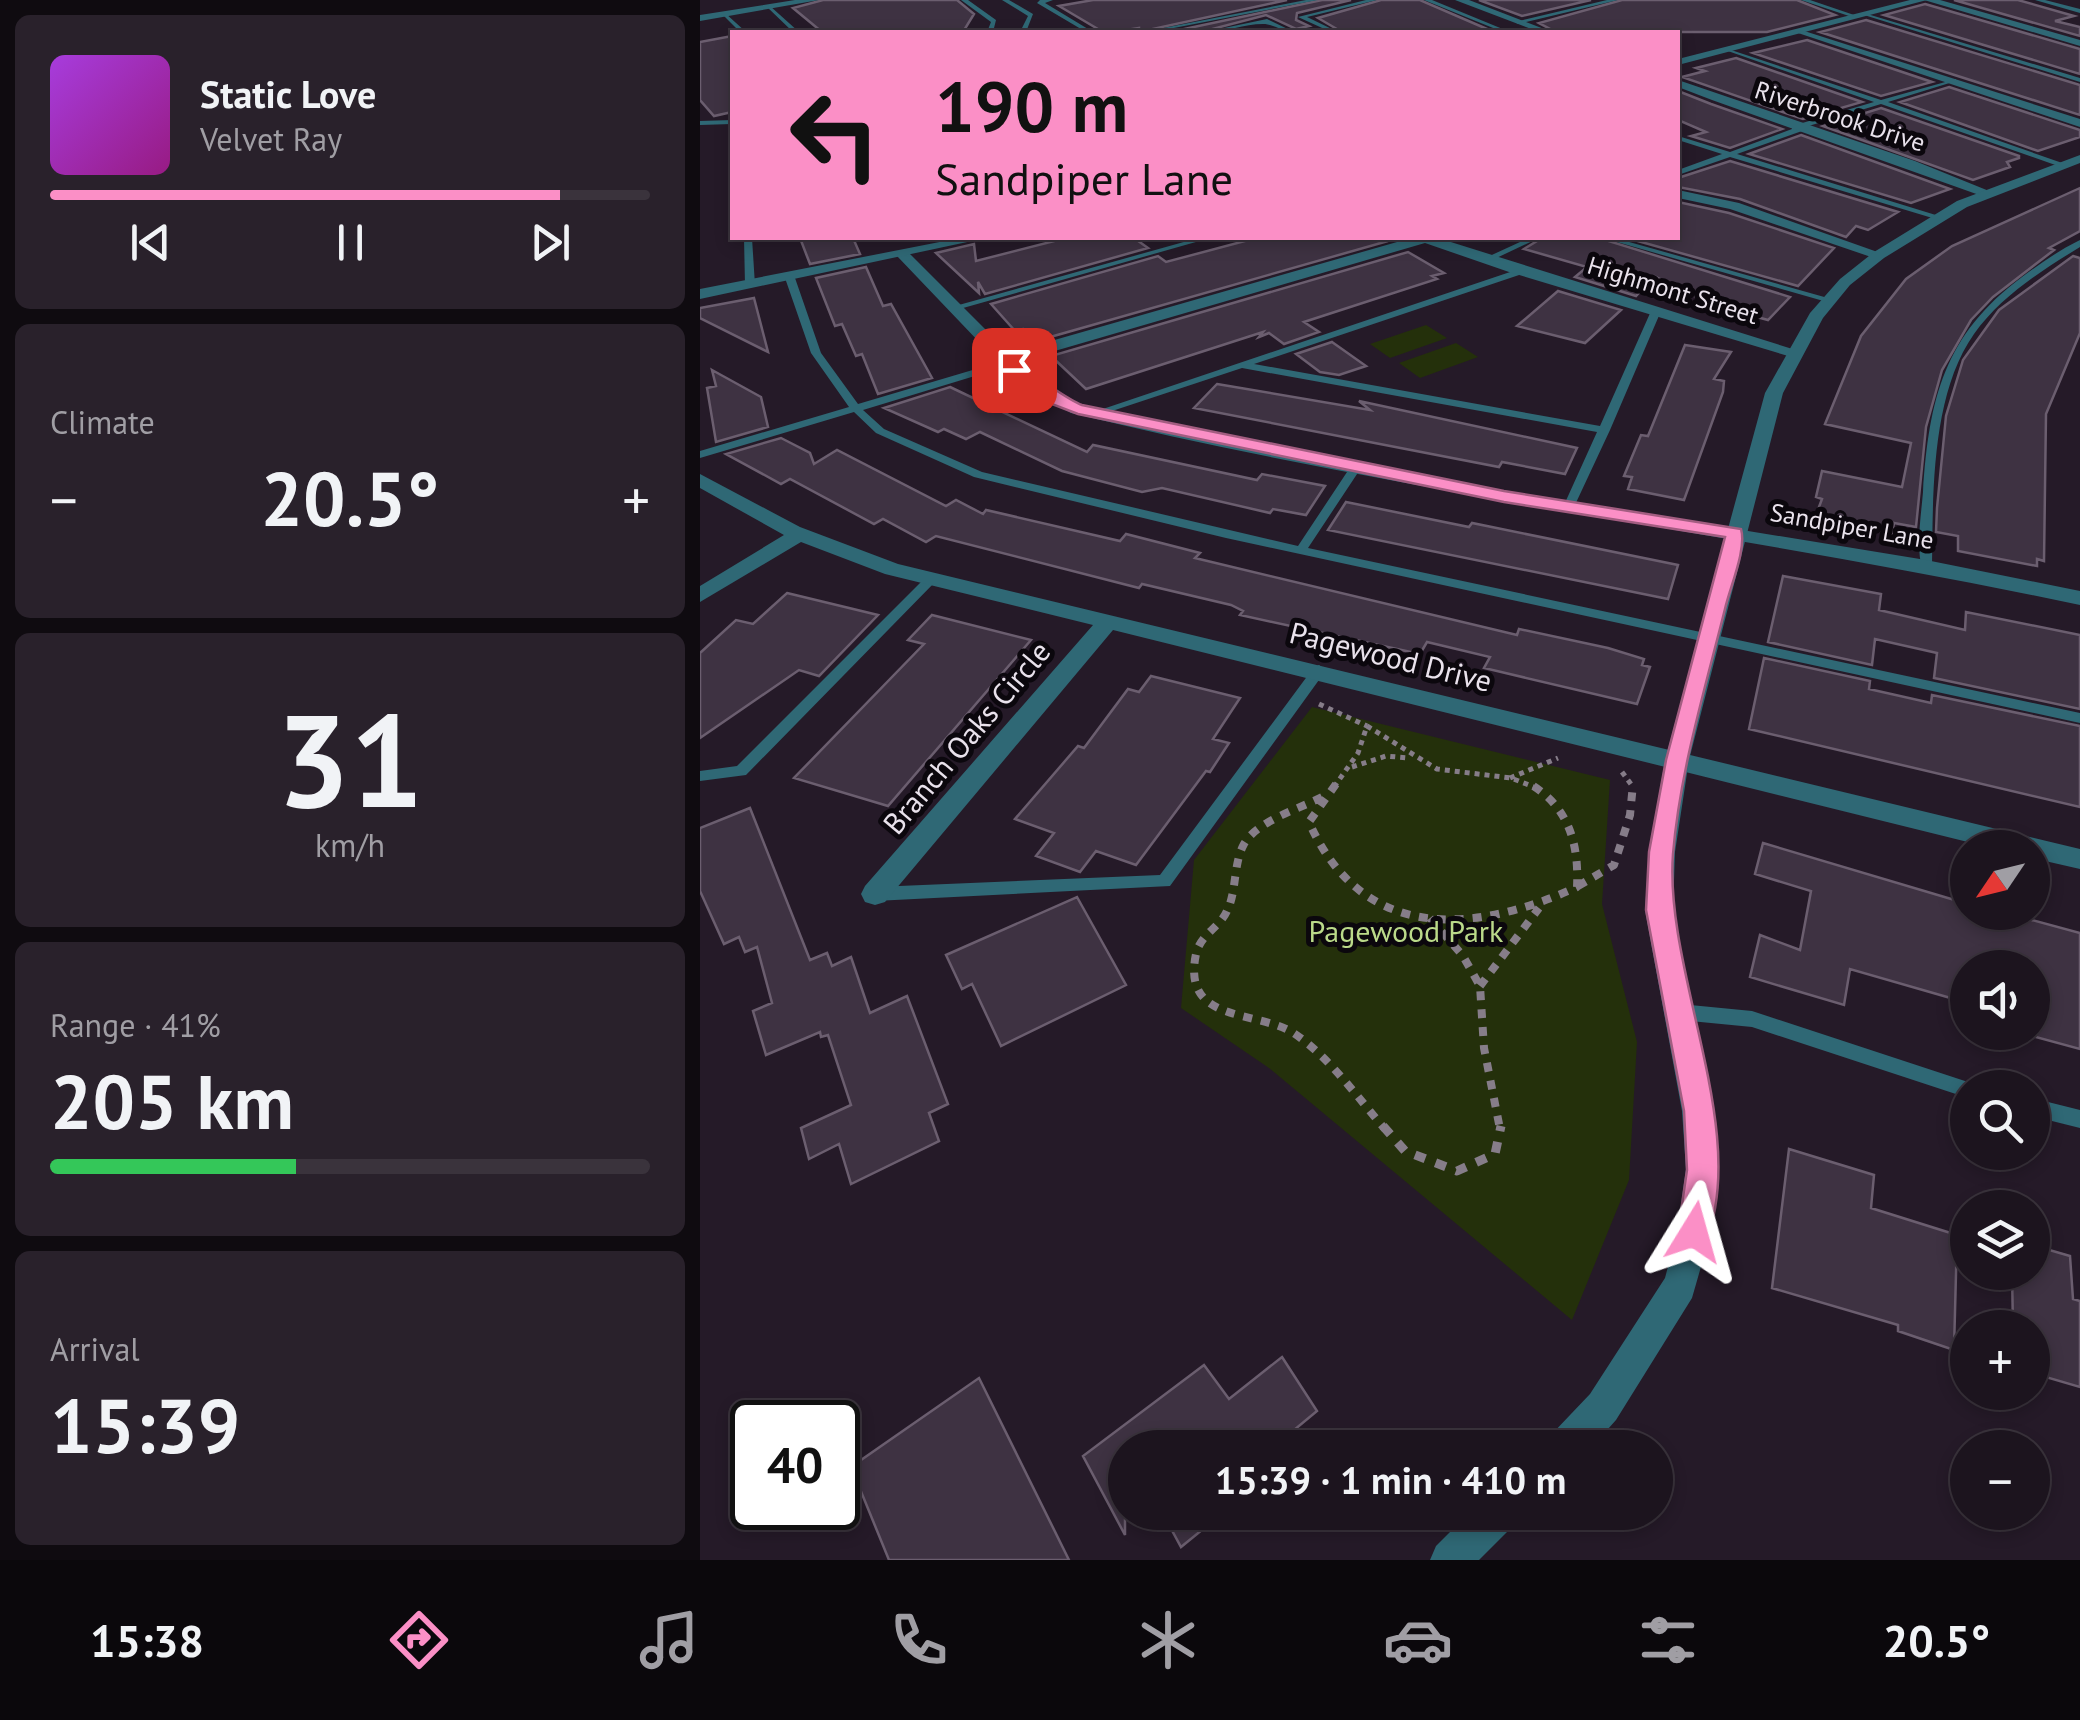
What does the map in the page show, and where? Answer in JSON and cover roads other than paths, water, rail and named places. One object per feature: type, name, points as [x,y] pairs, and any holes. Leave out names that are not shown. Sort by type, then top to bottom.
[{"type":"street","points":[[700,18],[814,0]]},
{"type":"street","points":[[1460,0],[1540,30]]},
{"type":"street","points":[[1680,62],[1926,0],[2080,43]]},
{"type":"street","points":[[1802,30],[2080,124]]},
{"type":"street","name":"Riverbrook Drive","points":[[1680,84],[1797,128],[1907,160],[1987,193]]},
{"type":"street","points":[[1581,1430],[1603,1407],[1680,1286],[1694,1232],[1702,1170],[1698,1111],[1659,910],[1662,852],[1677,760],[1774,394],[1794,352],[1830,300],[1879,255],[1936,218],[1987,193],[2080,159]]},
{"type":"street","points":[[1680,194],[1734,206],[1879,255]]},
{"type":"street","points":[[700,294],[971,240]]},
{"type":"street","points":[[1006,361],[1418,240]]},
{"type":"street","name":"Highmont Street","points":[[1431,240],[1794,352]]},
{"type":"street","name":"Sandpiper Lane","points":[[904,256],[1006,361],[1054,400],[1355,468],[1926,566],[2080,598]]},
{"type":"street","name":"Pagewood Drive","points":[[700,480],[796,536],[931,578],[2080,859]]},
{"type":"street","points":[[700,595],[796,536]]},
{"type":"street","name":"Branch Oaks Circle","points":[[875,894],[1107,623]]},
{"type":"street","points":[[1452,1559],[1481,1530]]},
{"type":"lane","points":[[964,0],[995,22],[991,30]]},
{"type":"lane","points":[[1006,0],[1030,15],[1024,30]]},
{"type":"lane","points":[[1050,0],[1039,2],[1087,30]]},
{"type":"lane","points":[[1157,30],[1315,0]]},
{"type":"lane","points":[[1331,30],[1301,16],[1374,0]]},
{"type":"lane","points":[[1427,0],[1501,30]]},
{"type":"lane","points":[[1518,22],[1616,0]]},
{"type":"lane","points":[[1804,0],[2080,80]]},
{"type":"lane","points":[[1822,0],[1864,15]]},
{"type":"lane","points":[[2038,0],[2080,11]]},
{"type":"lane","points":[[768,7],[794,30]]},
{"type":"lane","points":[[988,16],[1020,9]]},
{"type":"lane","points":[[724,14],[742,30]]},
{"type":"lane","points":[[1219,30],[1267,21],[1287,30]]},
{"type":"lane","points":[[1727,50],[2064,164]]},
{"type":"lane","points":[[1680,172],[1797,128],[1954,80]]},
{"type":"lane","points":[[700,126],[730,122]]},
{"type":"lane","points":[[1680,139],[1936,218]]},
{"type":"lane","points":[[748,240],[750,285]]},
{"type":"lane","points":[[952,308],[1199,240]]},
{"type":"lane","points":[[1488,259],[1531,240]]},
{"type":"lane","points":[[1614,240],[1830,300]]},
{"type":"lane","points":[[1926,566],[1937,431],[1960,348],[2007,293],[2080,242]]},
{"type":"lane","points":[[1096,412],[1522,271]]},
{"type":"lane","points":[[790,278],[816,353],[855,408],[880,432],[978,475],[1023,489],[2080,718]]},
{"type":"lane","points":[[1570,505],[1656,311]]},
{"type":"lane","points":[[700,455],[1006,361]]},
{"type":"lane","points":[[1240,364],[1604,430]]},
{"type":"lane","points":[[1302,550],[1355,468]]},
{"type":"lane","points":[[700,776],[741,771],[931,578]]},
{"type":"lane","points":[[875,894],[1164,882],[1319,670]]},
{"type":"lane","points":[[1680,1012],[1752,1019],[1950,1084]]},
{"type":"lane","points":[[2050,1112],[2080,1119]]},
{"type":"park label","name":"Pagewood Park","points":[[1406,930]]}]
